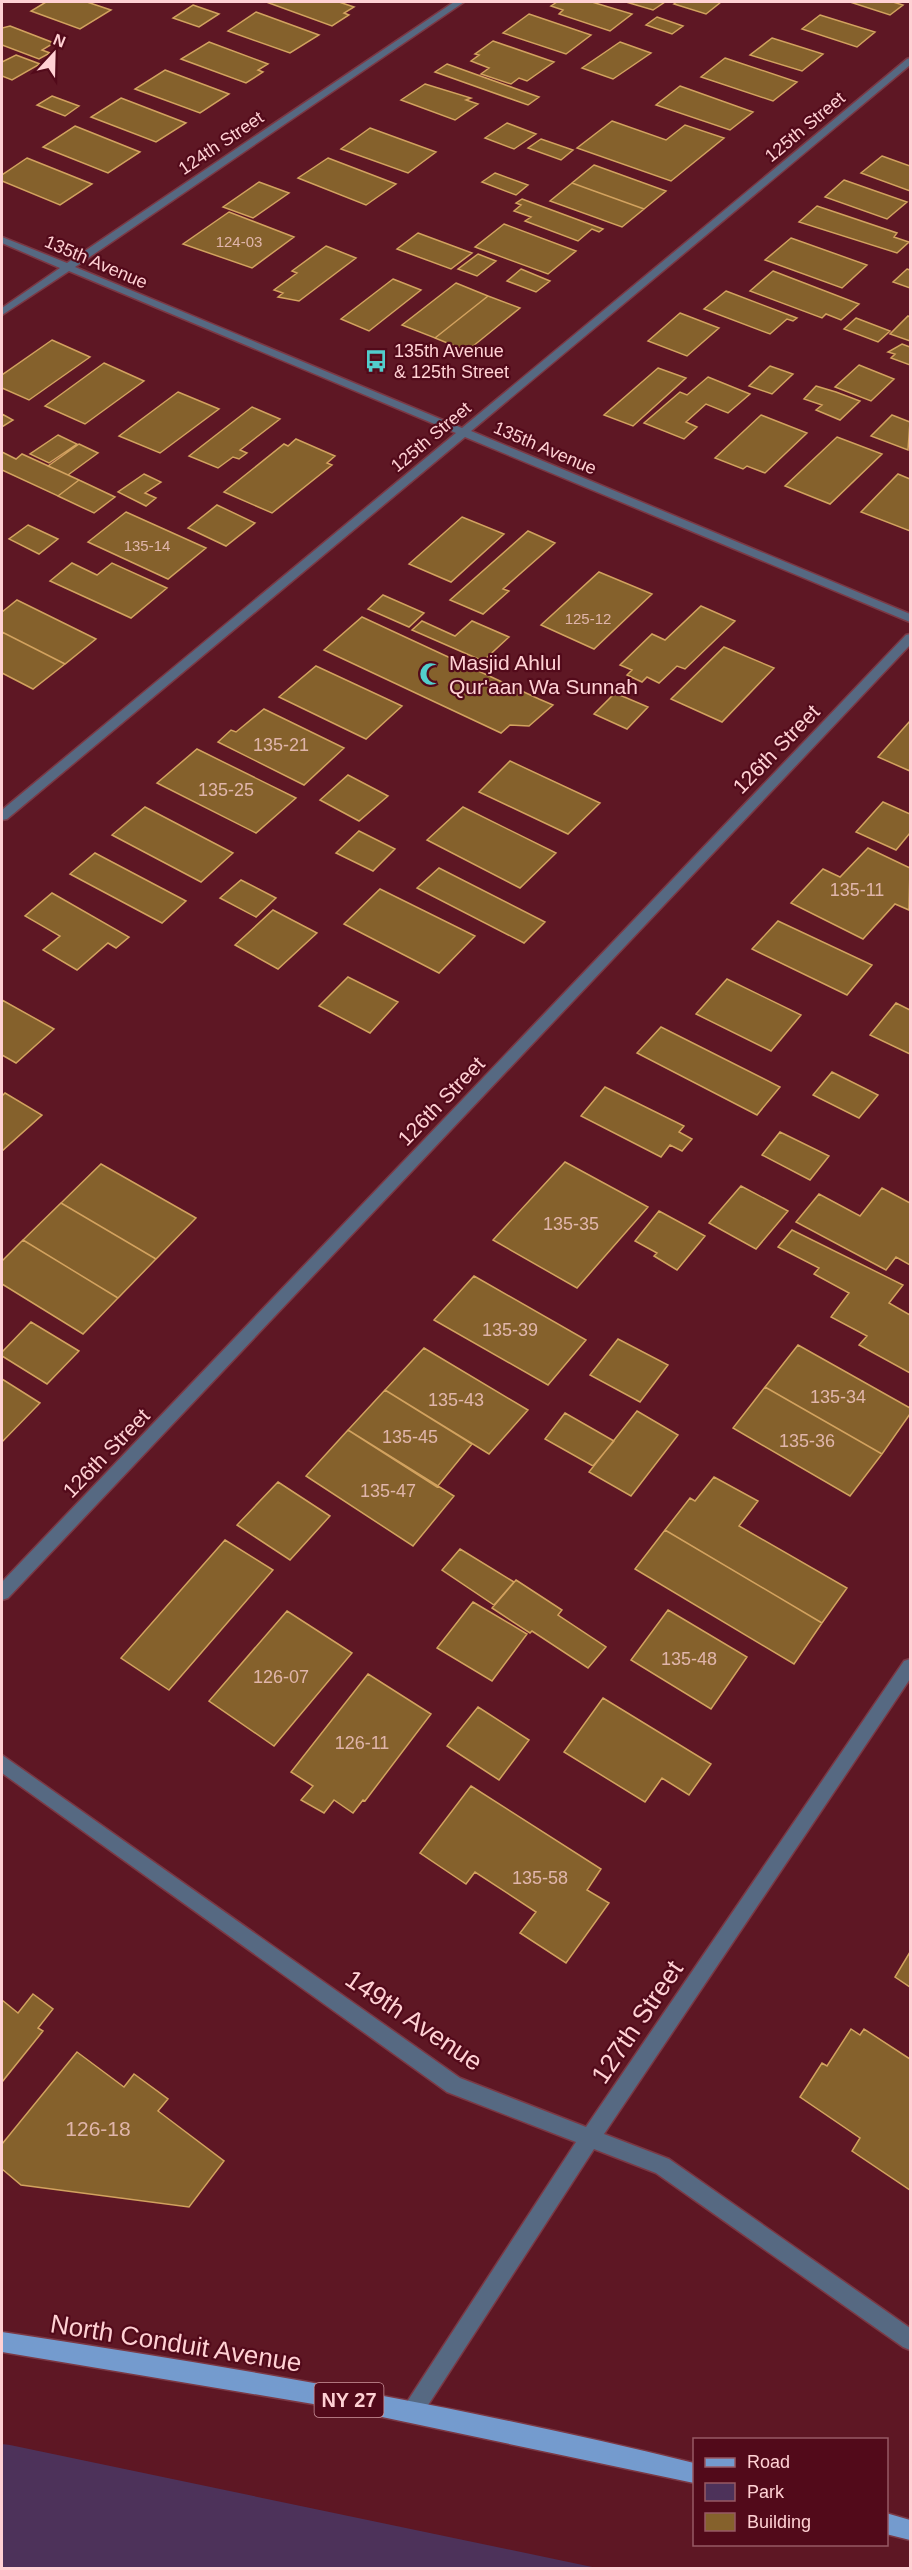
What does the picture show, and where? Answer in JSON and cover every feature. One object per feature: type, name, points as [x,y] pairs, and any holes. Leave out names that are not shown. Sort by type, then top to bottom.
[{"type":"main road","name":"North Conduit Avenue","points":[[2,2342],[259,2383],[412,2412],[693,2473]]},
{"type":"main road","points":[[888,2524],[910,2530]]},
{"type":"street","name":"124th Street","points":[[2,312],[459,2]]},
{"type":"street","name":"125th Street","points":[[2,816],[910,61]]},
{"type":"street","name":"135th Avenue","points":[[2,240],[910,618]]},
{"type":"street","name":"126th Street","points":[[2,1593],[910,638]]},
{"type":"street","name":"127th Street","points":[[412,2412],[590,2138],[910,1666]]},
{"type":"street","name":"149th Avenue","points":[[2,1763],[454,2085],[662,2166],[910,2340]]},
{"type":"green space","points":[[2,2444],[10,2445],[597,2568],[2,2568]]},
{"type":"building","points":[[46,2],[87,2],[111,10],[80,29],[31,11]]},
{"type":"building","points":[[339,2],[354,7],[344,13],[349,15],[332,26],[269,3]]},
{"type":"building","points":[[557,2],[592,2],[632,14],[610,31],[559,14],[563,10],[551,6]]},
{"type":"building","points":[[626,2],[665,2],[653,10]]},
{"type":"building","points":[[677,2],[721,2],[706,14],[674,4]]},
{"type":"building","points":[[850,2],[893,2],[903,5],[890,15]]},
{"type":"building","points":[[193,5],[219,14],[199,27],[173,18]]},
{"type":"building","points":[[256,12],[319,35],[290,53],[228,31]]},
{"type":"building","points":[[529,14],[591,35],[566,54],[503,33]]},
{"type":"building","points":[[820,15],[875,32],[857,47],[802,29]]},
{"type":"building","points":[[657,17],[683,26],[672,34],[646,25]]},
{"type":"building","points":[[10,26],[54,43],[42,50],[50,53],[39,59],[2,45],[2,28]]},
{"type":"building","points":[[772,38],[823,54],[802,71],[750,55]]},
{"type":"building","points":[[493,41],[554,62],[527,81],[519,78],[511,84],[481,74],[489,68],[471,61],[479,55],[475,54]]},
{"type":"building","points":[[209,42],[268,64],[258,70],[263,72],[246,83],[181,59]]},
{"type":"building","points":[[620,42],[651,53],[613,79],[582,68]]},
{"type":"building","points":[[16,55],[40,64],[12,80],[2,76],[2,62]]},
{"type":"building","points":[[725,58],[797,82],[773,101],[701,77]]},
{"type":"building","points":[[447,64],[539,97],[528,105],[435,72]]},
{"type":"building","points":[[165,70],[229,94],[200,113],[135,89]]},
{"type":"building","points":[[425,84],[471,98],[466,100],[478,104],[455,120],[401,100]]},
{"type":"building","points":[[680,86],[753,112],[730,130],[656,105]]},
{"type":"building","points":[[52,96],[79,106],[65,116],[37,105]]},
{"type":"building","points":[[121,98],[186,123],[156,142],[91,117]]},
{"type":"building","points":[[612,121],[666,140],[685,125],[724,138],[671,181],[577,148]]},
{"type":"building","points":[[507,123],[536,134],[514,149],[485,138]]},
{"type":"building","points":[[75,126],[140,152],[108,173],[43,147]]},
{"type":"building","points":[[370,128],[436,152],[408,173],[341,149]]},
{"type":"building","points":[[541,139],[573,150],[561,160],[528,148]]},
{"type":"building","points":[[882,156],[910,166],[910,191],[861,173]]},
{"type":"building","points":[[27,158],[92,184],[60,205],[2,181],[2,175]]},
{"type":"building","points":[[328,158],[396,184],[366,205],[298,178]]},
{"type":"building","points":[[594,165],[666,191],[644,209],[572,183]]},
{"type":"building","points":[[495,173],[528,185],[516,195],[482,182]]},
{"type":"building","points":[[844,180],[907,202],[887,219],[825,197]]},
{"type":"building","points":[[259,182],[289,193],[253,218],[223,207]]},
{"type":"building","points":[[572,183],[644,209],[622,227],[550,201]]},
{"type":"building","points":[[522,199],[603,229],[599,232],[592,229],[578,241],[525,221],[531,217],[514,211],[521,205],[516,203]]},
{"type":"building","points":[[817,206],[897,233],[894,237],[909,242],[897,253],[799,222]]},
{"type":"building","points":[[229,212],[294,237],[252,268],[183,244]]},
{"type":"building","points":[[504,224],[576,251],[548,274],[475,247]]},
{"type":"building","points":[[418,233],[472,253],[451,269],[397,249]]},
{"type":"building","points":[[791,238],[867,265],[842,288],[765,260]]},
{"type":"building","points":[[326,246],[356,258],[299,301],[278,297],[283,293],[274,290],[297,273],[292,271]]},
{"type":"building","points":[[478,254],[496,261],[477,276],[458,269]]},
{"type":"building","points":[[521,269],[550,281],[536,292],[507,281]]},
{"type":"building","points":[[907,269],[910,270],[910,288],[893,282]]},
{"type":"building","points":[[773,271],[859,304],[841,320],[826,314],[822,318],[750,291]]},
{"type":"building","points":[[393,279],[421,290],[369,331],[341,319]]},
{"type":"building","points":[[456,283],[488,296],[435,338],[402,325]]},
{"type":"building","points":[[726,291],[797,318],[793,321],[787,319],[770,334],[704,309]]},
{"type":"building","points":[[488,296],[520,308],[467,351],[435,338]]},
{"type":"building","points":[[680,313],[719,328],[687,356],[648,341]]},
{"type":"building","points":[[908,316],[910,317],[910,341],[890,334]]},
{"type":"building","points":[[856,318],[890,331],[878,342],[844,329]]},
{"type":"building","points":[[52,340],[90,357],[29,400],[2,388],[2,375]]},
{"type":"building","points":[[902,344],[910,347],[910,365],[891,358],[895,354],[888,352]]},
{"type":"building","points":[[104,363],[144,381],[85,424],[45,406]]},
{"type":"building","points":[[859,365],[894,379],[871,401],[835,387]]},
{"type":"building","points":[[770,366],[793,374],[772,394],[749,386]]},
{"type":"building","points":[[658,368],[686,378],[633,426],[604,415]]},
{"type":"building","points":[[708,377],[750,394],[728,413],[706,404],[686,422],[697,427],[684,439],[644,423],[680,392],[687,395]]},
{"type":"building","points":[[816,386],[860,401],[840,420],[816,410],[822,405],[804,399]]},
{"type":"building","points":[[178,392],[219,409],[160,453],[119,436]]},
{"type":"building","points":[[252,407],[280,419],[240,450],[247,453],[239,459],[233,457],[218,468],[189,456]]},
{"type":"building","points":[[2,414],[13,420],[2,427]]},
{"type":"building","points":[[761,415],[807,433],[765,473],[747,466],[743,469],[715,458]]},
{"type":"building","points":[[892,415],[910,422],[908,450],[871,436]]},
{"type":"building","points":[[58,435],[77,444],[49,463],[30,454]]},
{"type":"building","points":[[837,437],[882,454],[830,504],[785,486]]},
{"type":"building","points":[[296,439],[335,456],[327,463],[332,465],[272,513],[224,492],[284,444],[288,446]]},
{"type":"building","points":[[79,444],[98,453],[68,475],[48,466]]},
{"type":"building","points":[[2,452],[16,459],[22,454],[79,480],[58,496],[2,470]]},
{"type":"building","points":[[144,474],[161,482],[145,493],[156,498],[146,506],[118,492]]},
{"type":"building","points":[[898,474],[910,479],[910,531],[861,512]]},
{"type":"building","points":[[79,480],[115,497],[94,513],[58,496]]},
{"type":"building","points":[[217,505],[255,523],[226,546],[188,528]]},
{"type":"building","points":[[126,512],[206,548],[168,579],[88,542]]},
{"type":"building","points":[[462,517],[504,534],[451,582],[409,564]]},
{"type":"building","points":[[28,525],[58,539],[39,554],[9,539]]},
{"type":"building","points":[[528,531],[555,543],[503,589],[509,591],[483,614],[450,600]]},
{"type":"building","points":[[72,563],[97,575],[112,563],[167,588],[131,618],[50,581]]},
{"type":"building","points":[[599,572],[652,594],[594,649],[541,625]]},
{"type":"building","points":[[383,595],[424,613],[409,627],[368,609]]},
{"type":"building","points":[[17,600],[96,639],[65,664],[2,632],[2,612]]},
{"type":"building","points":[[701,606],[735,621],[685,669],[677,666],[659,683],[647,677],[642,682],[627,675],[632,670],[620,665],[652,634],[665,640]]},
{"type":"building","name":"Masjid Ahlul Qur'aan Wa Sunnah","points":[[362,617],[553,705],[529,726],[510,725],[501,733],[324,650]]},
{"type":"building","points":[[422,621],[455,636],[472,621],[509,637],[483,661],[412,630]]},
{"type":"building","points":[[2,632],[65,664],[33,689],[2,673]]},
{"type":"building","points":[[724,647],[774,668],[722,722],[671,699]]},
{"type":"building","points":[[316,666],[402,706],[366,739],[279,697]]},
{"type":"building","points":[[615,693],[648,707],[627,729],[594,714]]},
{"type":"building","points":[[264,709],[344,748],[304,785],[218,742],[231,730],[236,732]]},
{"type":"building","points":[[910,721],[910,771],[878,757]]},
{"type":"building","points":[[197,749],[296,798],[256,833],[157,783]]},
{"type":"building","points":[[510,761],[600,803],[568,834],[479,792]]},
{"type":"building","points":[[348,775],[388,796],[359,821],[320,800]]},
{"type":"building","points":[[883,802],[910,814],[910,833],[896,850],[856,832]]},
{"type":"building","points":[[145,807],[233,853],[201,882],[112,835]]},
{"type":"building","points":[[463,807],[556,853],[520,888],[427,840]]},
{"type":"building","points":[[359,831],[395,849],[373,871],[336,853]]},
{"type":"building","points":[[868,848],[910,868],[909,910],[895,904],[863,939],[791,903],[823,869],[840,877]]},
{"type":"building","points":[[95,853],[186,901],[162,923],[70,874]]},
{"type":"building","points":[[439,868],[545,922],[524,943],[417,888]]},
{"type":"building","points":[[241,880],[276,898],[256,917],[220,898]]},
{"type":"building","points":[[380,889],[475,936],[439,973],[344,924]]},
{"type":"building","points":[[52,893],[129,937],[116,948],[108,943],[77,970],[43,950],[60,936],[25,916]]},
{"type":"building","points":[[273,910],[317,933],[278,969],[235,945]]},
{"type":"building","points":[[778,921],[872,965],[847,995],[752,949]]},
{"type":"building","points":[[348,977],[398,1002],[370,1033],[319,1006]]},
{"type":"building","points":[[727,979],[801,1015],[771,1051],[696,1014]]},
{"type":"building","points":[[2,1000],[54,1029],[16,1063],[2,1055]]},
{"type":"building","points":[[896,1003],[910,1010],[910,1054],[870,1035]]},
{"type":"building","points":[[661,1027],[780,1087],[757,1115],[637,1053]]},
{"type":"building","points":[[832,1072],[878,1095],[859,1118],[813,1095]]},
{"type":"building","points":[[605,1087],[684,1126],[679,1132],[692,1139],[682,1151],[670,1145],[661,1157],[581,1116]]},
{"type":"building","points":[[5,1093],[42,1115],[2,1151],[2,1096]]},
{"type":"building","points":[[780,1132],[829,1156],[810,1180],[762,1155]]},
{"type":"building","points":[[565,1162],[648,1207],[577,1288],[493,1240]]},
{"type":"building","points":[[101,1164],[196,1218],[156,1259],[61,1203]]},
{"type":"building","points":[[741,1186],[788,1211],[756,1249],[709,1223]]},
{"type":"building","points":[[882,1188],[910,1203],[910,1265],[896,1257],[886,1270],[796,1222],[819,1194],[860,1216]]},
{"type":"building","points":[[61,1203],[156,1259],[118,1298],[23,1240]]},
{"type":"building","points":[[659,1211],[705,1236],[677,1270],[654,1256],[657,1253],[635,1241]]},
{"type":"building","points":[[792,1230],[903,1285],[889,1303],[910,1315],[910,1373],[859,1345],[867,1336],[831,1317],[849,1293],[814,1274],[819,1268],[778,1247]]},
{"type":"building","points":[[23,1240],[118,1298],[83,1334],[2,1284],[2,1261]]},
{"type":"building","points":[[474,1276],[586,1340],[548,1385],[434,1320]]},
{"type":"building","points":[[31,1322],[79,1351],[47,1384],[2,1356],[2,1352]]},
{"type":"building","points":[[618,1339],[668,1365],[640,1402],[590,1375]]},
{"type":"building","points":[[798,1345],[910,1408],[910,1414],[882,1454],[765,1387]]},
{"type":"building","points":[[424,1348],[528,1410],[489,1454],[385,1390]]},
{"type":"building","points":[[2,1379],[40,1403],[2,1442]]},
{"type":"building","points":[[765,1387],[882,1454],[850,1496],[733,1428]]},
{"type":"building","points":[[385,1390],[472,1444],[437,1487],[348,1430]]},
{"type":"building","points":[[637,1411],[678,1435],[631,1496],[589,1472]]},
{"type":"building","points":[[565,1413],[614,1441],[593,1466],[545,1439]]},
{"type":"building","points":[[348,1430],[454,1496],[413,1546],[306,1476]]},
{"type":"building","points":[[714,1477],[758,1501],[739,1526],[847,1588],[822,1623],[665,1530],[690,1498],[695,1501]]},
{"type":"building","points":[[278,1482],[330,1516],[290,1560],[237,1525]]},
{"type":"building","points":[[665,1530],[822,1623],[794,1664],[635,1569]]},
{"type":"building","points":[[225,1540],[273,1570],[169,1690],[121,1658]]},
{"type":"building","points":[[460,1549],[514,1582],[494,1605],[442,1570]]},
{"type":"building","points":[[516,1580],[562,1610],[558,1615],[606,1647],[588,1668],[492,1608]]},
{"type":"building","points":[[473,1602],[527,1634],[492,1681],[437,1648]]},
{"type":"building","points":[[668,1610],[747,1657],[711,1709],[631,1660]]},
{"type":"building","points":[[287,1611],[352,1653],[274,1746],[209,1701]]},
{"type":"building","points":[[368,1674],[431,1714],[365,1801],[363,1800],[353,1813],[334,1800],[324,1813],[301,1800],[313,1786],[291,1772]]},
{"type":"building","points":[[603,1698],[711,1764],[689,1795],[662,1778],[645,1802],[564,1752]]},
{"type":"building","points":[[478,1707],[529,1740],[499,1780],[447,1746]]},
{"type":"building","points":[[471,1786],[601,1869],[587,1890],[609,1903],[566,1963],[520,1933],[536,1912],[475,1872],[466,1884],[420,1853]]},
{"type":"building","points":[[910,1952],[910,1987],[895,1977]]},
{"type":"building","points":[[33,1994],[53,2009],[38,2028],[43,2031],[2,2082],[2,2000],[18,2013]]},
{"type":"building","points":[[851,2029],[860,2035],[864,2029],[910,2059],[910,2190],[852,2151],[860,2138],[800,2097],[822,2063],[827,2066]]},
{"type":"building","points":[[77,2052],[124,2087],[134,2074],[168,2099],[158,2111],[224,2161],[189,2207],[21,2185],[2,2169],[2,2144]]},
{"type":"place","name":"135th Avenue & 125th Street","points":[[376,361]]},
{"type":"place","name":"Masjid Ahlul Qur'aan Wa Sunnah","points":[[431,674]]}]
